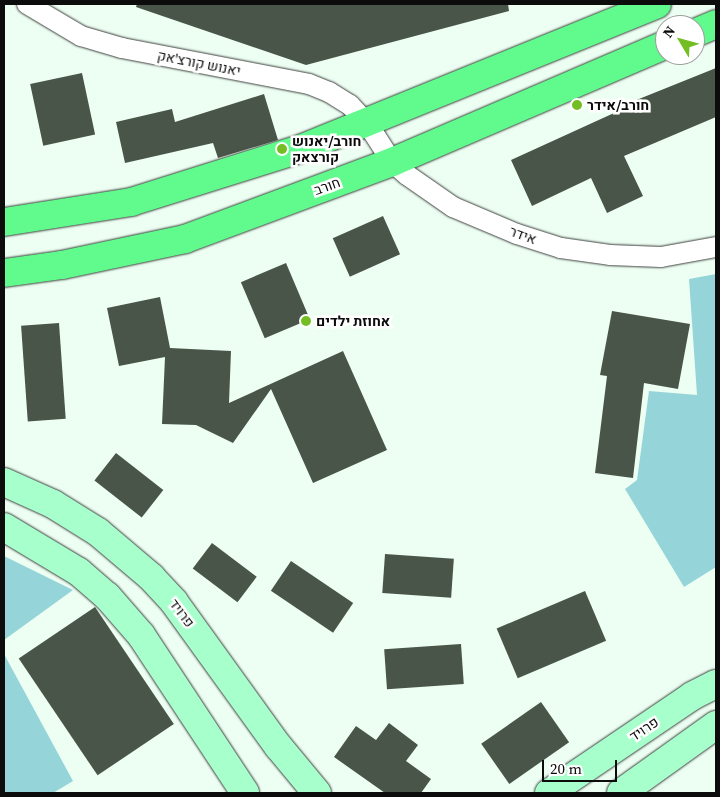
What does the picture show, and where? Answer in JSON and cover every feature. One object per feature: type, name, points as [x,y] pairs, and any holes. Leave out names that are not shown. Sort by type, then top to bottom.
[{"type":"main road","points":[[4,222],[131,202],[304,148],[657,4]]},
{"type":"main road","name":"חורב","points":[[4,273],[62,265],[185,239],[392,162],[655,50]]},
{"type":"main road","name":"פרויד","points":[[4,482],[53,504],[98,532],[151,577],[174,602],[278,746],[317,793]]},
{"type":"main road","points":[[4,527],[79,572],[107,596],[141,635],[245,793]]},
{"type":"main road","name":"פרויד","points":[[549,793],[692,696],[716,684]]},
{"type":"main road","points":[[621,793],[716,725]]},
{"type":"street","name":"יאנוש קורצ'אק","points":[[27,4],[81,36],[122,48],[309,84],[350,105],[368,123]]},
{"type":"street","name":"אידר","points":[[368,123],[392,162],[453,207],[561,248],[660,257],[716,247]]},
{"type":"shaded area","points":[[716,274],[716,567],[684,587],[625,489],[637,480],[649,391],[697,395],[689,279]]},
{"type":"shaded area","points":[[4,556],[73,590],[4,640]]},
{"type":"shaded area","points":[[4,654],[73,781],[53,793],[4,793]]},
{"type":"building","points":[[137,4],[508,4],[509,11],[306,65],[136,7]]},
{"type":"building","points":[[716,68],[716,117],[624,156],[643,196],[607,213],[591,178],[532,206],[511,160],[625,108],[624,105]]},
{"type":"building","points":[[82,73],[95,135],[43,146],[30,84]]},
{"type":"building","points":[[264,94],[278,140],[218,158],[213,143],[125,163],[116,122],[172,109],[175,122]]},
{"type":"building","points":[[383,216],[400,254],[350,277],[333,238]]},
{"type":"building","points":[[286,263],[310,319],[265,338],[241,282]]},
{"type":"building","points":[[160,297],[170,348],[231,351],[229,403],[343,351],[387,450],[313,483],[271,389],[233,443],[196,425],[162,424],[165,357],[119,366],[107,308]]},
{"type":"building","points":[[612,311],[690,324],[678,389],[644,383],[633,478],[595,473],[607,376],[600,375]]},
{"type":"building","points":[[59,323],[66,419],[28,421],[21,326]]},
{"type":"building","points":[[116,453],[163,490],[142,518],[94,481]]},
{"type":"building","points":[[212,543],[257,577],[237,602],[193,569]]},
{"type":"building","points":[[385,554],[454,559],[451,598],[382,593]]},
{"type":"building","points":[[291,561],[353,603],[333,633],[271,591]]},
{"type":"building","points":[[585,591],[606,641],[518,678],[497,629]]},
{"type":"building","points":[[95,607],[174,724],[98,775],[19,658]]},
{"type":"building","points":[[461,644],[464,684],[387,689],[384,649]]},
{"type":"building","points":[[541,702],[569,742],[509,784],[481,744]]},
{"type":"building","points":[[389,723],[418,745],[406,761],[431,779],[421,793],[385,793],[334,757],[356,726],[376,740]]},
{"type":"place","name":"חורב/אידר","points":[[577,105]]},
{"type":"place","name":"חורב/יאנוש קורצאק","points":[[282,149]]},
{"type":"place","name":"אחוזת ילדים","points":[[306,321]]}]
